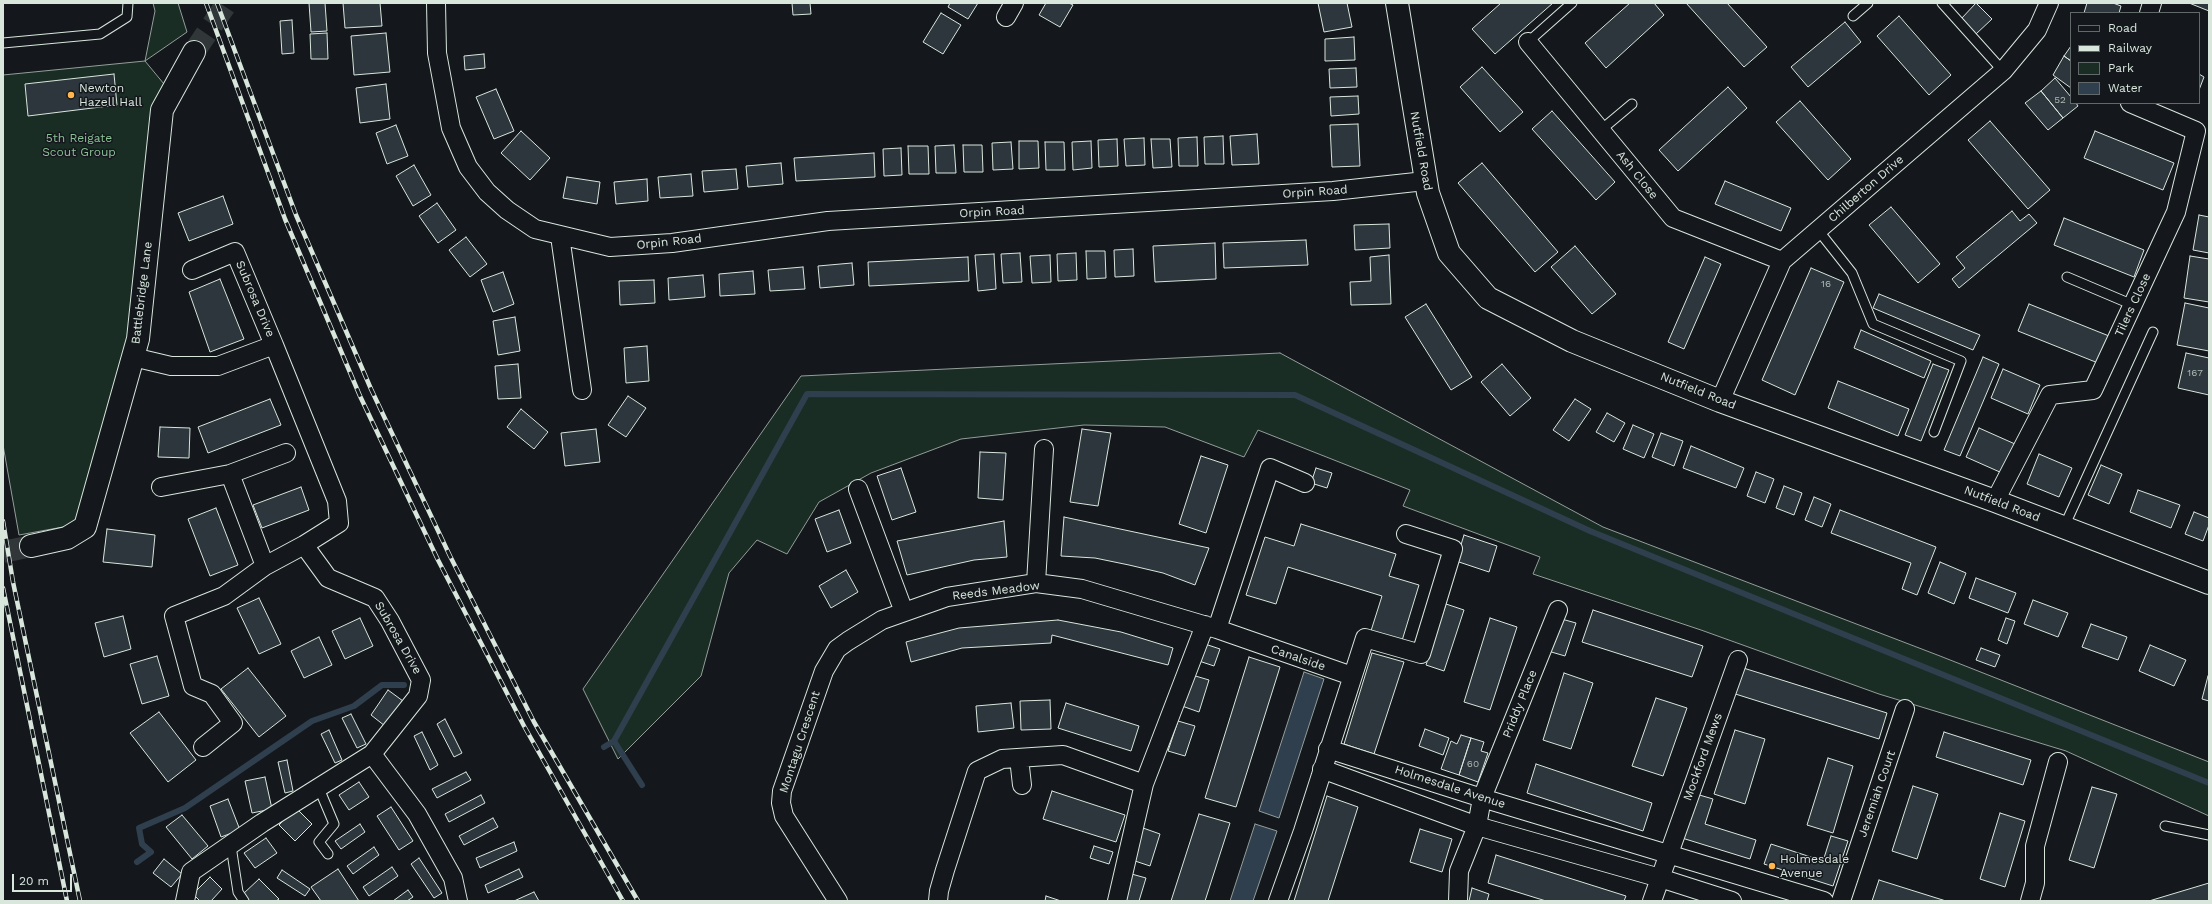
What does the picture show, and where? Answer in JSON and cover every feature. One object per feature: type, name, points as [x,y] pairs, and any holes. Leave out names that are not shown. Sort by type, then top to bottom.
[{"type":"street","name":"Orpin Road","points":[[436,3],[437,53],[450,128],[468,167],[487,192],[507,210],[535,229],[610,247],[672,243],[828,221],[1325,192],[1425,181]]},
{"type":"street","name":"Nutfield Road","points":[[1397,3],[1425,181],[1449,253],[1488,298],[1572,341],[1720,401],[1995,501],[2209,583]]},
{"type":"street","name":"Chilberton Drive","points":[[1720,401],[1782,260],[2003,71],[2037,30],[2049,3]]},
{"type":"street","name":"Ash Close","points":[[1528,42],[1673,218],[1782,260]]},
{"type":"street","name":"Battlebridge Lane","points":[[31,546],[67,538],[85,526],[138,339],[162,110],[194,52]]},
{"type":"street","name":"Tilers Close","points":[[1995,501],[2050,395],[2093,390],[2176,212],[2196,132],[2132,104]]},
{"type":"street","points":[[560,236],[582,390]]},
{"type":"street","name":"Subrosa Drive","points":[[192,270],[235,252],[337,500],[339,523],[304,545],[265,566],[224,596],[174,616],[193,686],[212,694],[233,723],[203,747]]},
{"type":"street","name":"Subrosa Drive","points":[[133,357],[172,366],[218,366],[274,345]]},
{"type":"street","points":[[1036,583],[1044,449]]},
{"type":"street","points":[[161,487],[230,474],[286,453]]},
{"type":"street","points":[[1117,901],[1144,784],[1211,627],[1270,468],[1305,483]]},
{"type":"street","points":[[230,474],[265,566]]},
{"type":"street","points":[[858,489],[904,612]]},
{"type":"street","points":[[1278,901],[1365,638],[1421,654],[1453,549],[1406,534]]},
{"type":"street","name":"Subrosa Drive","points":[[185,901],[191,872],[231,846],[262,822],[372,754],[418,696],[421,680],[390,621],[375,598],[328,578],[304,545]]},
{"type":"street","name":"Reeds Meadow","points":[[882,620],[947,597],[1036,583],[1082,589],[1211,627]]},
{"type":"street","name":"Priddy Place","points":[[1458,901],[1459,870],[1477,826],[1482,798],[1558,610]]},
{"type":"street","name":"Montagu Crescent","points":[[838,901],[784,816],[782,792],[824,671],[830,660],[837,649],[882,620]]},
{"type":"street","name":"Canalside","points":[[1211,627],[1352,676]]},
{"type":"street","name":"Mockford Mews","points":[[1652,901],[1667,855],[1738,660]]},
{"type":"street","name":"Jeremiah Court","points":[[1841,901],[1905,709]]},
{"type":"street","name":"Holmesdale Avenue","points":[[1328,749],[1667,855],[1824,901]]},
{"type":"street","points":[[372,754],[417,814],[453,878],[458,901]]},
{"type":"street","points":[[938,901],[939,891],[945,870],[977,771],[1011,759],[1063,755],[1144,784]]},
{"type":"street","points":[[1011,759],[1022,785]]},
{"type":"street","points":[[2030,901],[2035,883],[2035,846],[2058,762]]},
{"type":"street","points":[[1322,770],[1477,826],[1660,878],[1732,901]]},
{"type":"lane","points":[[3,43],[100,34],[127,17],[128,3]]},
{"type":"lane","points":[[1528,42],[1572,3]]},
{"type":"lane","points":[[1853,16],[1868,3]]},
{"type":"lane","points":[[1942,3],[2003,71]]},
{"type":"lane","points":[[1601,130],[1632,104]]},
{"type":"lane","points":[[1818,230],[1852,273],[1873,324],[1961,360],[1934,432]]},
{"type":"lane","points":[[2067,277],[2133,305]]},
{"type":"lane","points":[[2064,527],[2153,332]]},
{"type":"lane","points":[[318,786],[334,824],[319,842],[328,854]]},
{"type":"lane","points":[[2165,826],[2209,835]]},
{"type":"lane","points":[[231,846],[238,892],[244,901]]},
{"type":"green space","points":[[153,3],[178,3],[187,32],[145,61],[155,11]]},
{"type":"green space","name":"5th Reigate Scout Group","points":[[145,61],[164,84],[124,370],[74,525],[19,535],[3,445],[3,75]]},
{"type":"green space","points":[[1280,353],[1603,527],[1940,656],[2209,762],[2209,816],[2066,751],[1879,694],[1701,630],[1533,574],[1540,557],[1403,506],[1410,490],[1258,430],[1244,457],[1165,427],[1084,425],[961,439],[871,473],[819,502],[787,554],[757,540],[729,573],[701,676],[618,759],[583,689],[801,376]]},
{"type":"water","points":[[1304,672],[1324,679],[1279,818],[1259,811]]},
{"type":"water","points":[[1255,824],[1277,831],[1253,901],[1230,901]]},
{"type":"building","points":[[309,3],[325,3],[327,31],[311,32]]},
{"type":"building","points":[[343,3],[380,3],[382,26],[345,28]]},
{"type":"building","points":[[792,3],[810,3],[811,14],[793,15]]},
{"type":"building","points":[[950,3],[978,3],[968,19],[948,7]]},
{"type":"building","points":[[1046,3],[1069,3],[1073,5],[1060,27],[1039,15]]},
{"type":"building","points":[[1318,3],[1347,3],[1352,27],[1324,32]]},
{"type":"building","points":[[1501,3],[1553,3],[1495,54],[1472,29]]},
{"type":"building","points":[[1630,3],[1654,3],[1664,15],[1606,68],[1585,43]]},
{"type":"building","points":[[1686,3],[1727,3],[1767,47],[1744,67]]},
{"type":"building","points":[[1976,3],[1992,19],[1976,34],[1961,19]]},
{"type":"building","points":[[2087,3],[2113,3],[2121,6],[2119,12],[2084,12]]},
{"type":"building","points":[[2189,3],[2209,3],[2209,11]]},
{"type":"building","points":[[941,13],[961,25],[943,54],[923,42]]},
{"type":"building","points":[[1899,16],[1951,75],[1929,95],[1877,36]]},
{"type":"building","points":[[292,20],[294,53],[282,54],[280,21]]},
{"type":"building","points":[[1845,22],[1861,42],[1808,87],[1791,67]]},
{"type":"building","points":[[327,33],[328,59],[311,59],[310,34]]},
{"type":"building","points":[[386,33],[390,72],[354,75],[351,36]]},
{"type":"building","points":[[1354,37],[1355,60],[1325,61],[1325,39]]},
{"type":"building","points":[[2070,47],[2070,60],[2064,56]]},
{"type":"building","points":[[484,54],[485,68],[465,70],[464,56]]},
{"type":"building","points":[[2064,56],[2070,60],[2070,87],[2053,75]]},
{"type":"building","points":[[1482,67],[1523,112],[1500,132],[1460,87]]},
{"type":"building","points":[[1356,68],[1357,87],[1330,88],[1329,69]]},
{"type":"building","name":"Newton Hazell Hall","points":[[114,74],[117,105],[28,116],[25,84]]},
{"type":"building","points":[[2200,75],[2204,77],[2200,87]]},
{"type":"building","points":[[2055,78],[2070,96],[2070,104],[2077,104],[2078,106],[2063,118],[2041,91]]},
{"type":"building","points":[[386,84],[390,119],[360,123],[356,88]]},
{"type":"building","points":[[1728,87],[1747,108],[1678,171],[1659,150]]},
{"type":"building","points":[[496,89],[514,131],[494,139],[476,97]]},
{"type":"building","points":[[2041,91],[2063,118],[2048,130],[2025,103]]},
{"type":"building","points":[[1358,96],[1359,114],[1331,116],[1330,97]]},
{"type":"building","points":[[1800,101],[1851,159],[1828,180],[1776,122]]},
{"type":"building","points":[[1552,111],[1615,182],[1596,200],[1532,129]]},
{"type":"building","points":[[1990,121],[2050,190],[2028,209],[1968,140]]},
{"type":"building","points":[[1358,124],[1360,166],[1332,167],[1330,125]]},
{"type":"building","points":[[396,125],[408,156],[387,164],[376,133]]},
{"type":"building","points":[[521,131],[550,158],[530,180],[501,153]]},
{"type":"building","points":[[2095,131],[2174,163],[2163,190],[2084,158]]},
{"type":"building","points":[[1257,134],[1259,164],[1232,165],[1230,136]]},
{"type":"building","points":[[1223,136],[1224,164],[1205,164],[1204,137]]},
{"type":"building","points":[[1197,137],[1198,166],[1179,166],[1178,138]]},
{"type":"building","points":[[1144,138],[1145,165],[1126,166],[1124,139]]},
{"type":"building","points":[[1117,139],[1118,166],[1099,167],[1098,140]]},
{"type":"building","points":[[1151,139],[1170,139],[1172,167],[1153,168]]},
{"type":"building","points":[[1019,141],[1038,141],[1039,168],[1019,169]]},
{"type":"building","points":[[1091,141],[1092,168],[1073,170],[1072,142]]},
{"type":"building","points":[[1011,142],[1013,169],[993,170],[992,143]]},
{"type":"building","points":[[1045,142],[1064,142],[1065,170],[1046,170]]},
{"type":"building","points":[[954,145],[956,173],[936,173],[935,146]]},
{"type":"building","points":[[963,145],[982,145],[983,172],[964,172]]},
{"type":"building","points":[[908,146],[928,146],[929,174],[909,174]]},
{"type":"building","points":[[901,148],[902,175],[884,176],[883,149]]},
{"type":"building","points":[[874,153],[875,177],[796,181],[794,158]]},
{"type":"building","points":[[781,163],[783,184],[748,187],[746,166]]},
{"type":"building","points":[[1482,163],[1558,252],[1535,272],[1458,183]]},
{"type":"building","points":[[414,165],[431,195],[413,206],[396,176]]},
{"type":"building","points":[[736,169],[738,189],[704,192],[702,171]]},
{"type":"building","points":[[691,174],[693,196],[660,198],[658,177]]},
{"type":"building","points":[[567,177],[600,182],[597,204],[563,198]]},
{"type":"building","points":[[647,179],[648,201],[616,204],[614,182]]},
{"type":"building","points":[[1725,181],[1791,208],[1781,231],[1715,204]]},
{"type":"building","points":[[223,196],[233,224],[189,241],[178,213]]},
{"type":"building","points":[[437,203],[456,230],[438,243],[419,216]]},
{"type":"building","points":[[1891,207],[1940,264],[1918,283],[1869,225]]},
{"type":"building","points":[[2012,211],[2020,221],[2029,214],[2037,223],[1959,288],[1952,279],[1965,268],[1956,257]]},
{"type":"building","points":[[2199,215],[2209,217],[2209,253],[2193,250]]},
{"type":"building","points":[[2064,218],[2144,250],[2134,277],[2054,245]]},
{"type":"building","points":[[1389,224],[1390,248],[1355,250],[1354,225]]},
{"type":"building","points":[[466,237],[487,264],[470,277],[449,250]]},
{"type":"building","points":[[1306,240],[1308,265],[1224,268],[1223,243]]},
{"type":"building","points":[[1215,243],[1216,279],[1155,282],[1153,246]]},
{"type":"building","points":[[1575,246],[1616,294],[1592,314],[1551,267]]},
{"type":"building","points":[[1133,249],[1134,276],[1115,277],[1114,250]]},
{"type":"building","points":[[1086,251],[1105,251],[1106,278],[1087,279]]},
{"type":"building","points":[[1020,253],[1022,282],[1003,283],[1001,254]]},
{"type":"building","points":[[1076,253],[1077,280],[1058,281],[1057,254]]},
{"type":"building","points":[[994,254],[996,289],[978,291],[975,255]]},
{"type":"building","points":[[1050,255],[1051,282],[1032,283],[1030,256]]},
{"type":"building","points":[[1389,255],[1391,304],[1351,305],[1350,282],[1371,281],[1370,257]]},
{"type":"building","points":[[2190,256],[2209,259],[2209,302],[2184,298]]},
{"type":"building","points":[[968,257],[969,281],[869,286],[868,262]]},
{"type":"building","points":[[1705,257],[1721,264],[1684,349],[1668,342]]},
{"type":"building","points":[[852,263],[854,285],[820,288],[818,266]]},
{"type":"building","points":[[803,267],[805,289],[770,291],[768,270]]},
{"type":"building","points":[[1811,268],[1844,282],[1795,395],[1762,380]]},
{"type":"building","points":[[753,271],[755,294],[720,296],[719,274]]},
{"type":"building","points":[[503,272],[514,304],[493,312],[481,280]]},
{"type":"building","points":[[703,275],[705,297],[669,300],[668,278]]},
{"type":"building","points":[[220,279],[244,339],[210,352],[189,292]]},
{"type":"building","points":[[654,280],[655,303],[620,305],[619,281]]},
{"type":"building","points":[[1879,294],[1980,335],[1973,350],[1873,308]]},
{"type":"building","points":[[2185,303],[2209,308],[2209,351],[2177,345]]},
{"type":"building","points":[[1426,304],[1472,377],[1451,390],[1405,317]]},
{"type":"building","points":[[2029,304],[2109,336],[2098,363],[2018,331]]},
{"type":"building","points":[[515,317],[520,351],[498,355],[493,321]]},
{"type":"building","points":[[1861,330],[1931,361],[1924,378],[1854,348]]},
{"type":"building","points":[[647,346],[649,381],[626,383],[624,348]]},
{"type":"building","points":[[2186,353],[2209,358],[2209,395],[2178,388]]},
{"type":"building","points":[[1983,357],[1999,364],[1960,456],[1944,450]]},
{"type":"building","points":[[518,364],[521,398],[498,399],[495,366]]},
{"type":"building","points":[[1502,364],[1531,398],[1510,416],[1481,382]]},
{"type":"building","points":[[1933,364],[1949,370],[1921,441],[1905,435]]},
{"type":"building","points":[[2003,369],[2040,385],[2028,414],[1991,398]]},
{"type":"building","points":[[1838,381],[1909,409],[1898,436],[1828,408]]},
{"type":"building","points":[[628,396],[646,408],[626,437],[608,425]]},
{"type":"building","points":[[270,399],[281,425],[208,453],[198,427]]},
{"type":"building","points":[[1575,399],[1591,409],[1569,441],[1553,430]]},
{"type":"building","points":[[521,409],[548,432],[534,449],[507,427]]},
{"type":"building","points":[[1607,413],[1625,423],[1614,442],[1596,432]]},
{"type":"building","points":[[1633,425],[1654,434],[1644,458],[1623,449]]},
{"type":"building","points":[[160,427],[190,428],[189,458],[158,457]]},
{"type":"building","points":[[1979,428],[2015,444],[2002,473],[1966,457]]},
{"type":"building","points":[[596,429],[600,462],[565,466],[561,433]]},
{"type":"building","points":[[1082,429],[1111,433],[1098,506],[1070,502]]},
{"type":"building","points":[[1661,433],[1683,441],[1674,466],[1652,457]]},
{"type":"building","points":[[1691,446],[1744,468],[1736,488],[1683,468]]},
{"type":"building","points":[[980,452],[1006,453],[1003,500],[978,498]]},
{"type":"building","points":[[2039,454],[2072,468],[2059,497],[2027,484]]},
{"type":"building","points":[[1201,456],[1228,465],[1206,533],[1179,524]]},
{"type":"building","points":[[2101,465],[2122,474],[2109,504],[2088,495]]},
{"type":"building","points":[[901,468],[916,512],[892,520],[877,476]]},
{"type":"building","points":[[1316,468],[1332,473],[1327,488],[1311,483]]},
{"type":"building","points":[[1756,472],[1774,479],[1765,503],[1747,496]]},
{"type":"building","points":[[1784,486],[1802,493],[1794,515],[1776,508]]},
{"type":"building","points":[[301,487],[309,510],[262,528],[253,505]]},
{"type":"building","points":[[2138,490],[2180,505],[2171,528],[2130,512]]},
{"type":"building","points":[[1814,497],[1831,504],[1822,527],[1805,520]]},
{"type":"building","points":[[216,508],[238,565],[210,576],[188,519]]},
{"type":"building","points":[[839,510],[851,543],[827,552],[815,519]]},
{"type":"building","points":[[1840,510],[1936,547],[1917,595],[1902,589],[1911,563],[1831,533]]},
{"type":"building","points":[[2194,512],[2209,518],[2209,525],[2203,541],[2185,534]]},
{"type":"building","points":[[1064,517],[1209,548],[1195,585],[1163,573],[1129,565],[1095,558],[1061,556]]},
{"type":"building","points":[[1004,521],[1007,557],[974,560],[907,575],[897,541]]},
{"type":"building","points":[[1301,524],[1396,554],[1389,576],[1419,585],[1401,644],[1370,634],[1382,596],[1288,567],[1276,604],[1246,595],[1265,537],[1294,546]]},
{"type":"building","points":[[107,529],[155,535],[152,567],[103,562]]},
{"type":"building","points":[[1464,535],[1497,546],[1489,572],[1456,561]]},
{"type":"building","points":[[1940,562],[1966,573],[1954,604],[1928,593]]},
{"type":"building","points":[[846,570],[858,592],[831,608],[819,586]]},
{"type":"building","points":[[1976,578],[2016,593],[2008,613],[1969,598]]},
{"type":"building","points":[[259,598],[281,644],[259,654],[237,608]]},
{"type":"building","points":[[2033,600],[2068,613],[2058,637],[2024,624]]},
{"type":"building","points":[[1446,604],[1464,610],[1444,671],[1426,665]]},
{"type":"building","points":[[1593,610],[1703,646],[1692,677],[1582,642]]},
{"type":"building","points":[[123,616],[131,649],[104,657],[95,623]]},
{"type":"building","points":[[360,618],[373,646],[345,659],[332,631]]},
{"type":"building","points":[[1490,618],[1517,627],[1490,710],[1464,702]]},
{"type":"building","points":[[1558,618],[1576,623],[1565,656],[1548,651]]},
{"type":"building","points":[[2006,618],[2015,621],[2007,644],[1998,640]]},
{"type":"building","points":[[1058,620],[1121,632],[1173,648],[1168,665],[1052,635],[1051,643],[962,648],[911,662],[906,642],[959,628]]},
{"type":"building","points":[[2091,624],[2127,637],[2118,660],[2082,647]]},
{"type":"building","points":[[319,637],[332,665],[304,678],[291,651]]},
{"type":"building","points":[[1202,643],[1220,649],[1214,666],[1196,660]]},
{"type":"building","points":[[2150,645],[2186,660],[2174,686],[2139,671]]},
{"type":"building","points":[[1981,648],[2000,655],[1995,667],[1976,660]]},
{"type":"building","points":[[1372,653],[1404,662],[1374,754],[1344,744]]},
{"type":"building","points":[[157,656],[169,696],[142,704],[130,664]]},
{"type":"building","points":[[1249,657],[1280,667],[1236,807],[1205,798]]},
{"type":"building","points":[[1737,666],[1887,713],[1879,739],[1729,692]]},
{"type":"building","points":[[248,668],[286,716],[259,737],[221,689]]},
{"type":"building","points":[[1564,673],[1593,683],[1571,749],[1543,740]]},
{"type":"building","points":[[1192,675],[1209,680],[1199,712],[1182,706]]},
{"type":"building","points":[[2209,676],[2209,701],[2202,699]]},
{"type":"building","points":[[388,690],[403,701],[385,726],[371,715]]},
{"type":"building","points":[[1656,698],[1687,708],[1663,776],[1632,766]]},
{"type":"building","points":[[1050,700],[1051,729],[1021,730],[1020,701]]},
{"type":"building","points":[[1011,703],[1014,728],[978,732],[976,706]]},
{"type":"building","points":[[1066,703],[1139,726],[1131,751],[1058,728]]},
{"type":"building","points":[[159,712],[196,760],[168,782],[130,733]]},
{"type":"building","points":[[351,714],[366,744],[357,748],[342,718]]},
{"type":"building","points":[[445,719],[462,753],[454,757],[437,724]]},
{"type":"building","points":[[1178,721],[1195,726],[1185,756],[1168,751]]},
{"type":"building","points":[[1425,729],[1449,738],[1443,755],[1419,746]]},
{"type":"building","points":[[329,730],[342,760],[335,763],[321,734]]},
{"type":"building","points":[[1735,730],[1765,739],[1745,804],[1714,794]]},
{"type":"building","points":[[422,732],[438,765],[430,770],[414,736]]},
{"type":"building","points":[[1944,732],[2031,760],[2023,785],[1936,757]]},
{"type":"building","points":[[1461,735],[1471,738],[1459,775],[1441,769],[1451,741],[1457,744]]},
{"type":"building","points":[[1471,738],[1484,742],[1481,751],[1488,753],[1478,782],[1459,775]]},
{"type":"building","points":[[1828,758],[1853,766],[1833,833],[1807,825]]},
{"type":"building","points":[[287,760],[293,791],[285,793],[278,762]]},
{"type":"building","points":[[1536,764],[1652,803],[1643,831],[1527,793]]},
{"type":"building","points":[[466,772],[471,780],[437,798],[432,789]]},
{"type":"building","points":[[265,777],[272,809],[252,813],[245,781]]},
{"type":"building","points":[[359,782],[369,797],[349,810],[339,795]]},
{"type":"building","points":[[1913,786],[1938,794],[1917,859],[1892,851]]},
{"type":"building","points":[[2092,787],[2117,794],[2094,868],[2069,860]]},
{"type":"building","points":[[1052,791],[1125,815],[1116,842],[1043,819]]},
{"type":"building","points":[[1696,794],[1713,799],[1705,824],[1756,840],[1750,859],[1682,838]]},
{"type":"building","points":[[481,795],[485,803],[449,822],[445,814]]},
{"type":"building","points":[[1327,796],[1358,807],[1328,901],[1294,901]]},
{"type":"building","points":[[228,799],[240,830],[221,837],[210,806]]},
{"type":"building","points":[[391,807],[413,841],[399,850],[377,816]]},
{"type":"building","points":[[296,808],[312,824],[295,841],[279,825]]},
{"type":"building","points":[[2000,813],[2025,821],[2005,887],[1980,879]]},
{"type":"building","points":[[1199,814],[1230,823],[1205,901],[1171,901]]},
{"type":"building","points":[[182,815],[208,846],[192,859],[166,827]]},
{"type":"building","points":[[493,818],[498,827],[464,845],[459,836]]},
{"type":"building","points":[[360,824],[365,832],[341,849],[335,841]]},
{"type":"building","points":[[1143,828],[1160,834],[1150,866],[1132,860]]},
{"type":"building","points":[[1420,829],[1452,839],[1442,872],[1410,862]]},
{"type":"building","points":[[1831,836],[1848,841],[1833,886],[1764,864],[1771,844],[1823,861]]},
{"type":"building","points":[[266,838],[277,853],[255,868],[244,853]]},
{"type":"building","points":[[514,842],[517,851],[480,868],[476,858]]},
{"type":"building","points":[[1094,846],[1113,852],[1109,864],[1090,858]]},
{"type":"building","points":[[374,847],[379,855],[353,874],[347,866]]},
{"type":"building","points":[[1496,855],[1626,896],[1624,901],[1546,901],[1488,883]]},
{"type":"building","points":[[419,858],[442,893],[434,898],[411,864]]},
{"type":"building","points":[[164,859],[182,874],[171,887],[153,873]]},
{"type":"building","points":[[392,867],[398,876],[369,896],[363,887]]},
{"type":"building","points":[[338,869],[359,901],[321,901],[311,887]]},
{"type":"building","points":[[519,869],[523,877],[488,893],[485,885]]},
{"type":"building","points":[[282,870],[310,889],[305,896],[277,878]]},
{"type":"building","points":[[1128,873],[1146,878],[1139,901],[1119,901]]},
{"type":"building","points":[[210,877],[222,889],[211,901],[200,901],[193,894]]},
{"type":"building","points":[[259,879],[279,899],[276,901],[250,901],[243,894]]},
{"type":"building","points":[[1879,880],[1946,901],[1872,901]]},
{"type":"building","points":[[2209,883],[2209,901],[2149,901]]},
{"type":"building","points":[[1472,888],[1489,894],[1487,901],[1469,901]]},
{"type":"building","points":[[408,890],[413,897],[407,901],[393,901]]},
{"type":"building","points":[[534,892],[539,901],[514,901]]},
{"type":"building","points":[[1046,896],[1061,901],[1045,901]]},
{"type":"waterway","points":[[614,741],[807,394],[1295,395],[1590,531],[2209,783]]},
{"type":"waterway","points":[[137,862],[151,852],[142,844],[139,828],[185,808],[312,721],[354,706],[382,685],[404,685]]},
{"type":"waterway","points":[[604,747],[614,741],[642,785]]},
{"type":"tunnel","points":[[194,52],[227,3]]},
{"type":"tunnel","points":[[3,552],[31,546]]},
{"type":"railway","points":[[206,3],[285,219],[360,396],[438,560],[524,726],[623,901]]},
{"type":"railway","points":[[217,3],[296,215],[371,389],[450,556],[534,722],[638,901]]},
{"type":"railway","points":[[3,521],[13,582],[80,901]]},
{"type":"railway","points":[[3,588],[67,901]]},
{"type":"place","name":"Newton Hazell Hall","points":[[71,95]]},
{"type":"place","name":"Holmesdale Avenue","points":[[1772,866]]}]
